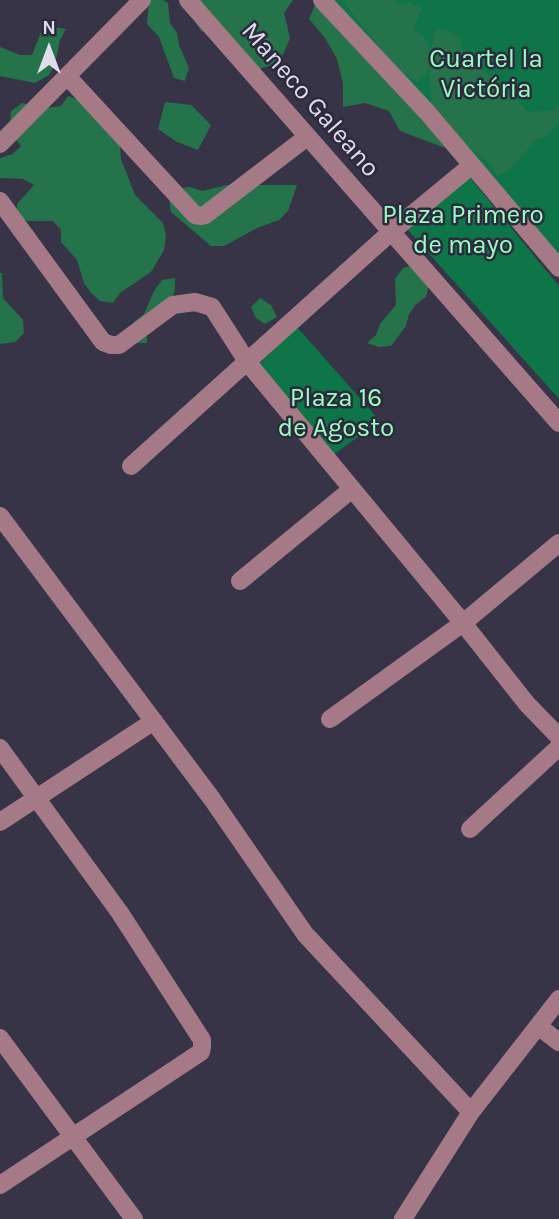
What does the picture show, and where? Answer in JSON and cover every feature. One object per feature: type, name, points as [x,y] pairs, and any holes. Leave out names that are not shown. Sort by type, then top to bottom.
[{"type":"street","points":[[0,144],[142,0]]},
{"type":"street","name":"Maneco Galeano","points":[[188,0],[559,423]]},
{"type":"street","points":[[322,0],[427,112],[559,268]]},
{"type":"street","points":[[68,77],[195,215],[205,215],[307,137]]},
{"type":"street","points":[[131,466],[391,232],[472,165]]},
{"type":"street","points":[[0,201],[103,342],[119,345],[173,305],[195,302],[212,307],[248,363],[527,704],[559,737]]},
{"type":"street","points":[[240,581],[352,489]]},
{"type":"street","points":[[0,516],[212,799],[305,934],[471,1112]]},
{"type":"street","points":[[330,719],[463,623],[559,543]]},
{"type":"street","points":[[0,821],[153,721]]},
{"type":"street","points":[[470,829],[559,747]]},
{"type":"street","points":[[0,748],[120,912],[202,1040],[201,1052],[0,1185]]},
{"type":"street","points":[[403,1219],[471,1112],[559,999]]},
{"type":"street","points":[[538,1026],[559,1042]]},
{"type":"street","points":[[0,1038],[134,1219]]},
{"type":"green space","points":[[149,0],[163,0],[168,3],[170,23],[177,33],[189,68],[185,81],[174,78],[159,37],[147,24]]},
{"type":"green space","points":[[187,0],[293,0],[284,13],[290,38],[280,62],[257,70],[224,39],[201,31],[188,10]]},
{"type":"green space","points":[[317,0],[427,107],[448,149],[400,131],[389,111],[365,103],[343,107],[343,83],[337,59],[325,38],[309,19]]},
{"type":"green space","name":"Cuartel la Victória","points":[[329,0],[559,0],[559,276]]},
{"type":"green space","points":[[342,0],[396,0],[398,5],[410,2],[422,8],[413,30],[424,37],[430,49],[428,65],[435,29],[448,30],[460,38],[465,62],[478,66],[500,83],[528,112],[554,110],[559,104],[559,123],[547,136],[535,141],[510,170],[496,176],[491,165],[440,123],[431,102],[429,66],[427,73],[418,83],[397,70]]},
{"type":"green space","points":[[54,27],[66,29],[49,75],[35,83],[0,76],[0,47],[20,55],[32,55],[41,32]]},
{"type":"green space","points":[[68,96],[95,105],[119,133],[121,159],[135,195],[163,223],[166,236],[164,250],[151,272],[120,293],[113,303],[100,301],[91,293],[84,283],[77,260],[61,242],[61,230],[53,221],[27,221],[17,215],[17,204],[34,185],[23,179],[0,178],[0,158],[13,154],[21,146],[13,136],[11,111],[22,103],[47,108],[61,106]]},
{"type":"green space","points":[[165,102],[191,105],[211,125],[198,150],[177,142],[158,129]]},
{"type":"green space","name":"Plaza Primero de mayo","points":[[467,174],[559,286],[559,399],[407,229]]},
{"type":"green space","points":[[227,185],[297,185],[288,211],[279,220],[257,228],[224,246],[211,246],[171,212],[169,200],[177,189],[190,187],[202,191]]},
{"type":"green space","points":[[415,265],[429,284],[426,297],[416,304],[409,314],[406,326],[391,346],[379,347],[367,343],[376,335],[380,324],[396,305],[395,279],[403,268]]},
{"type":"green space","points":[[0,273],[3,298],[23,320],[24,333],[15,342],[0,344]]},
{"type":"green space","points":[[175,278],[171,301],[147,329],[147,343],[131,343],[127,332],[144,314],[154,291],[162,280]]},
{"type":"green space","points":[[260,298],[271,305],[277,317],[265,324],[256,318],[251,307]]},
{"type":"green space","name":"Plaza 16 de Agosto","points":[[297,327],[380,421],[333,455],[258,365]]}]
